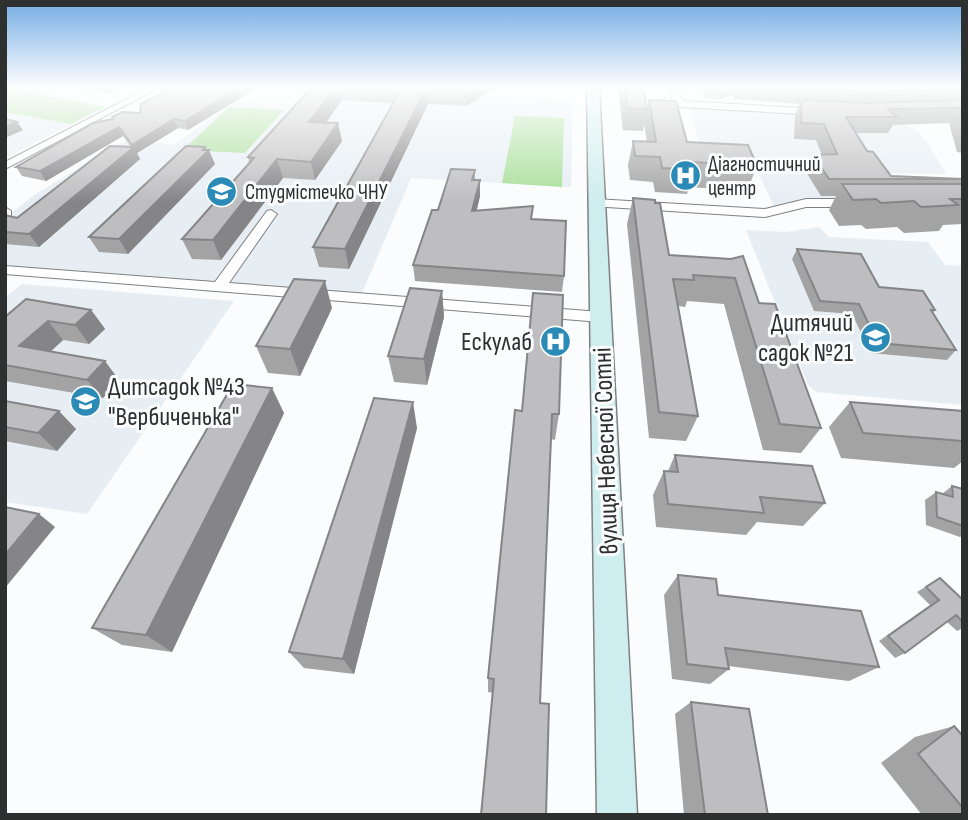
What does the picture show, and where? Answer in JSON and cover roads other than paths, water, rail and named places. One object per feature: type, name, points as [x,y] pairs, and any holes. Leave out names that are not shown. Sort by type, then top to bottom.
[{"type":"street","points":[[5,166],[83,125]]},
{"type":"street","name":"вулиця Небесної Сотні","points":[[594,125],[617,815]]},
{"type":"street","points":[[595,203],[765,213],[806,203],[865,203]]},
{"type":"street","points":[[5,211],[5,226]]},
{"type":"street","points":[[219,286],[271,214]]},
{"type":"street","points":[[5,270],[601,317]]},
{"type":"place","name":"Діагностичний центр","points":[[685,176]]},
{"type":"place","name":"Студмістечко ЧНУ","points":[[222,192]]},
{"type":"place","name":"Дитячий садок №21","points":[[876,337]]},
{"type":"place","name":"Ескулаб","points":[[555,341]]},
{"type":"place","name":"Дитсадок №43 \"Вербиченька\"","points":[[85,401]]}]
